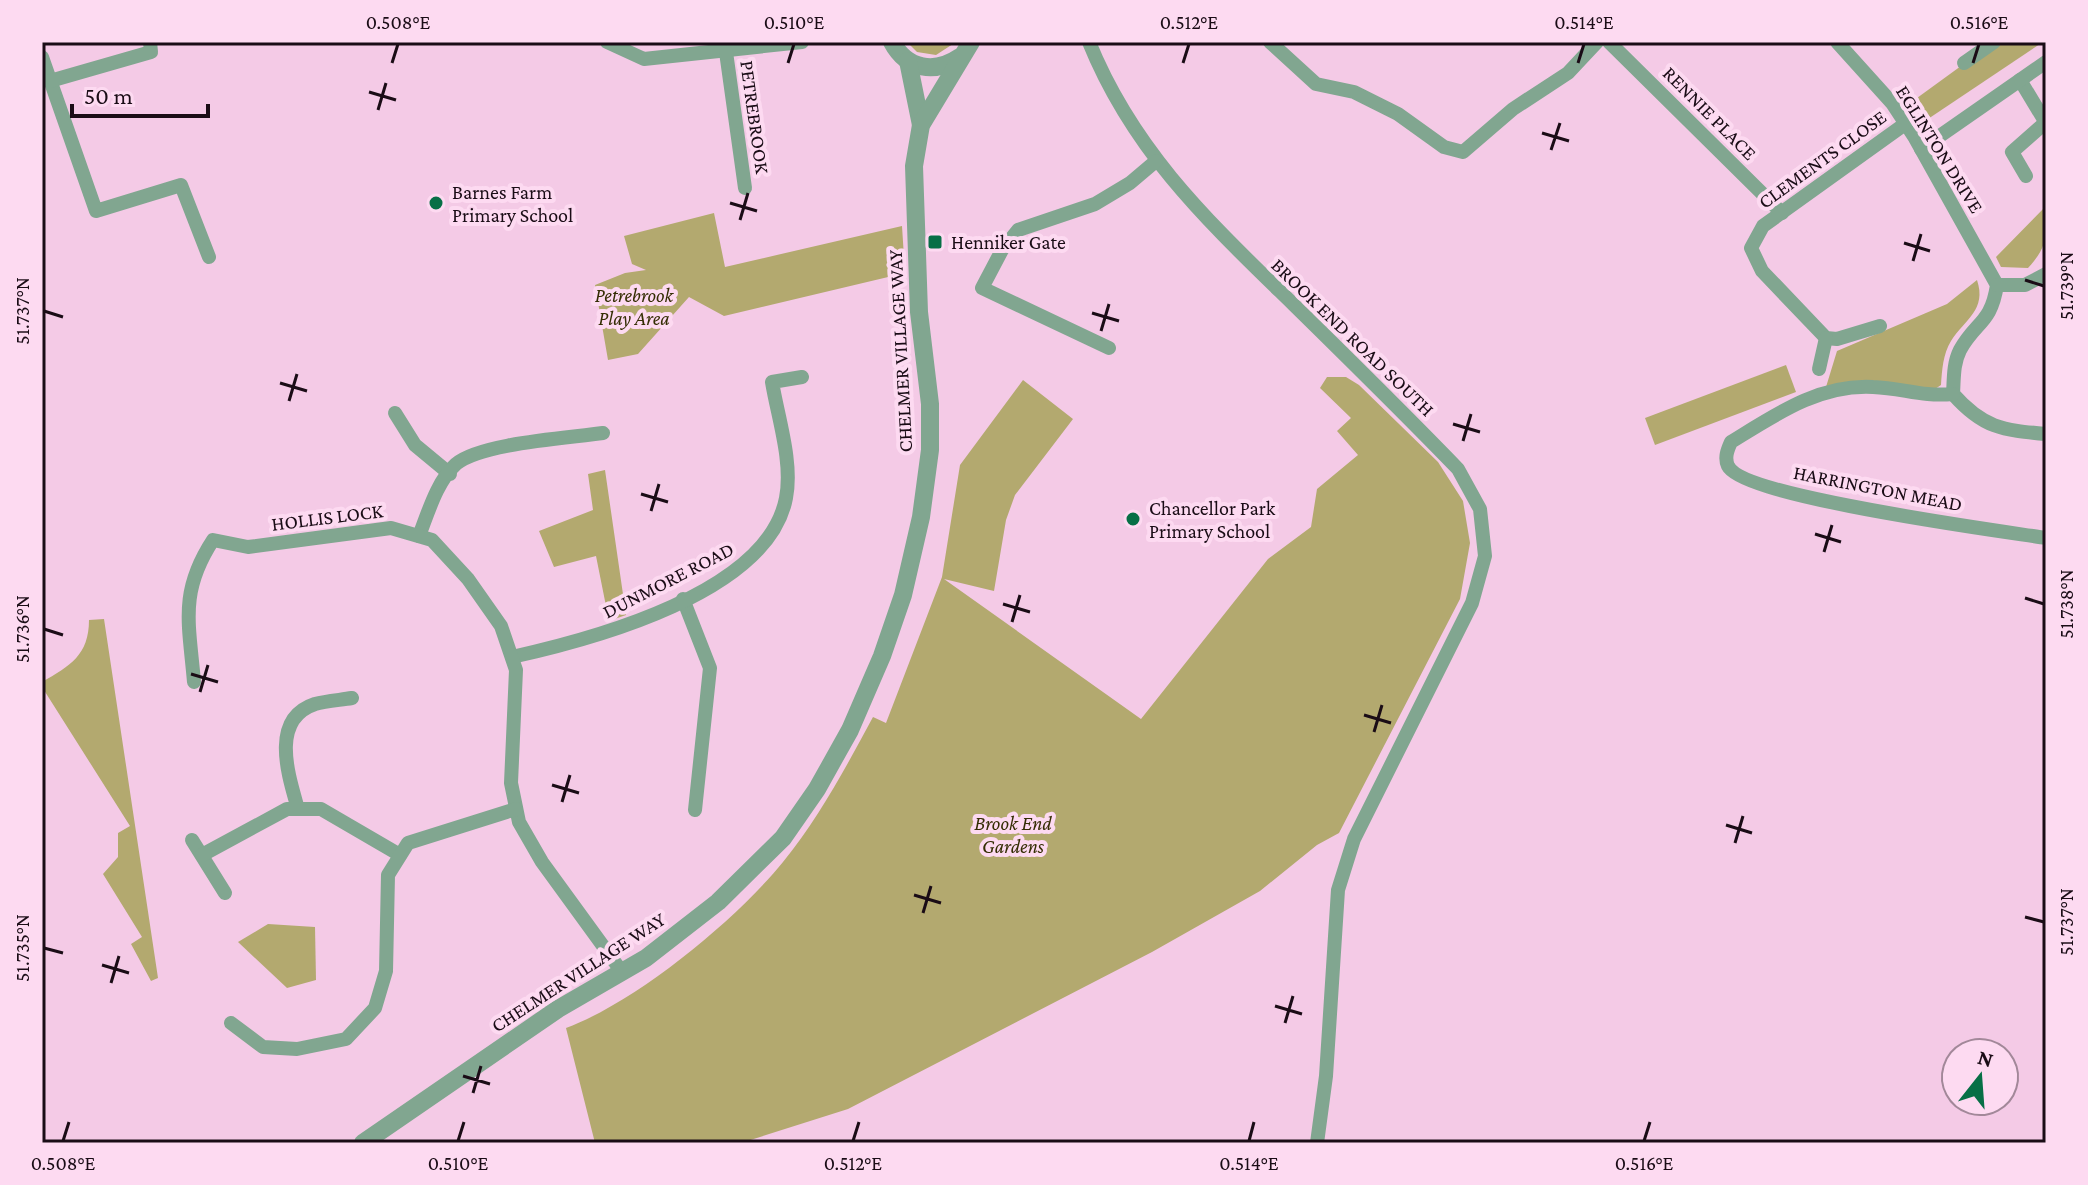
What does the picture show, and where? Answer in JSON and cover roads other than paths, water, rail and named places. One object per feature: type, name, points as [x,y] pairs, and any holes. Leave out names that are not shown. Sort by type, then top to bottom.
[{"type":"street","points":[[50,81],[151,52],[150,42]]},
{"type":"street","points":[[607,42],[644,59],[802,42]]},
{"type":"street","name":"CHELMER VILLAGE WAY","points":[[363,1143],[558,1009],[622,972],[718,902],[783,838],[817,789],[850,730],[882,656],[903,595],[917,533],[930,450],[914,166],[921,125],[908,61],[892,42]]},
{"type":"street","name":"BROOK END ROAD SOUTH","points":[[1089,42],[1122,109],[1156,161],[1230,244],[1458,469],[1475,494],[1485,531],[1485,556],[1472,603],[1354,839],[1338,890],[1326,1076],[1317,1143]]},
{"type":"street","points":[[1270,42],[1316,84],[1354,92],[1398,114],[1444,147],[1463,152],[1513,109],[1568,73],[1597,42]]},
{"type":"street","name":"RENNIE PLACE","points":[[1609,42],[1782,213]]},
{"type":"street","name":"EGLINTON DRIVE","points":[[1837,42],[1862,67],[1905,124],[1997,285]]},
{"type":"street","points":[[1964,63],[1994,42]]},
{"type":"street","name":"CHELMER VILLAGE WAY","points":[[908,61],[935,68],[969,47]]},
{"type":"street","name":"CHELMER VILLAGE WAY","points":[[921,125],[969,47]]},
{"type":"street","name":"PETREBROOK","points":[[726,52],[745,188]]},
{"type":"street","points":[[42,57],[96,211],[181,185],[209,257]]},
{"type":"street","points":[[1921,149],[2046,62]]},
{"type":"street","points":[[2020,80],[2046,123],[2012,152],[2026,176]]},
{"type":"street","name":"CLEMENTS CLOSE","points":[[1826,338],[1754,259],[1751,248],[1755,235],[1905,124]]},
{"type":"street","points":[[1109,348],[982,288],[1002,250],[1018,230],[1095,204],[1130,183],[1156,161]]},
{"type":"street","points":[[2046,274],[2025,285],[1997,285],[1992,312],[1960,350],[1954,367],[1953,394],[1973,417],[1990,426],[2046,434]]},
{"type":"street","points":[[1819,369],[1826,338],[1837,339],[1880,326]]},
{"type":"street","name":"DUNMORE ROAD","points":[[512,657],[607,633],[683,599],[754,558],[776,530],[787,496],[786,461],[772,382],[802,377]]},
{"type":"street","name":"HARRINGTON MEAD","points":[[1953,394],[1911,395],[1874,387],[1827,392],[1796,403],[1731,442],[1727,453],[1728,466],[1736,473],[1780,489],[1872,511],[2046,538]]},
{"type":"street","points":[[395,413],[415,445],[450,474]]},
{"type":"street","points":[[419,536],[434,497],[457,464],[494,448],[603,433]]},
{"type":"street","name":"HOLLIS LOCK","points":[[194,682],[187,599],[197,565],[213,540],[248,547],[391,528],[432,540],[468,579],[501,626],[512,657],[516,670],[511,783],[519,822],[542,862],[622,972]]},
{"type":"street","points":[[683,599],[710,668],[695,810]]},
{"type":"street","points":[[298,809],[284,744],[292,722],[312,705],[352,698]]},
{"type":"street","points":[[202,855],[250,826],[287,809],[321,809],[400,855]]},
{"type":"street","points":[[231,1023],[263,1047],[297,1049],[346,1039],[375,1008],[386,971],[388,875],[408,843],[516,809]]},
{"type":"street","points":[[192,840],[225,893]]},
{"type":"place","name":"Barnes Farm Primary School","points":[[436,203]]},
{"type":"place","name":"Henniker Gate","points":[[935,242]]},
{"type":"place","name":"Chancellor Park Primary School","points":[[1133,519]]},
{"type":"park label","name":"Petrebrook Play Area","points":[[634,306]]},
{"type":"park label","name":"Brook End Gardens","points":[[1013,834]]}]
